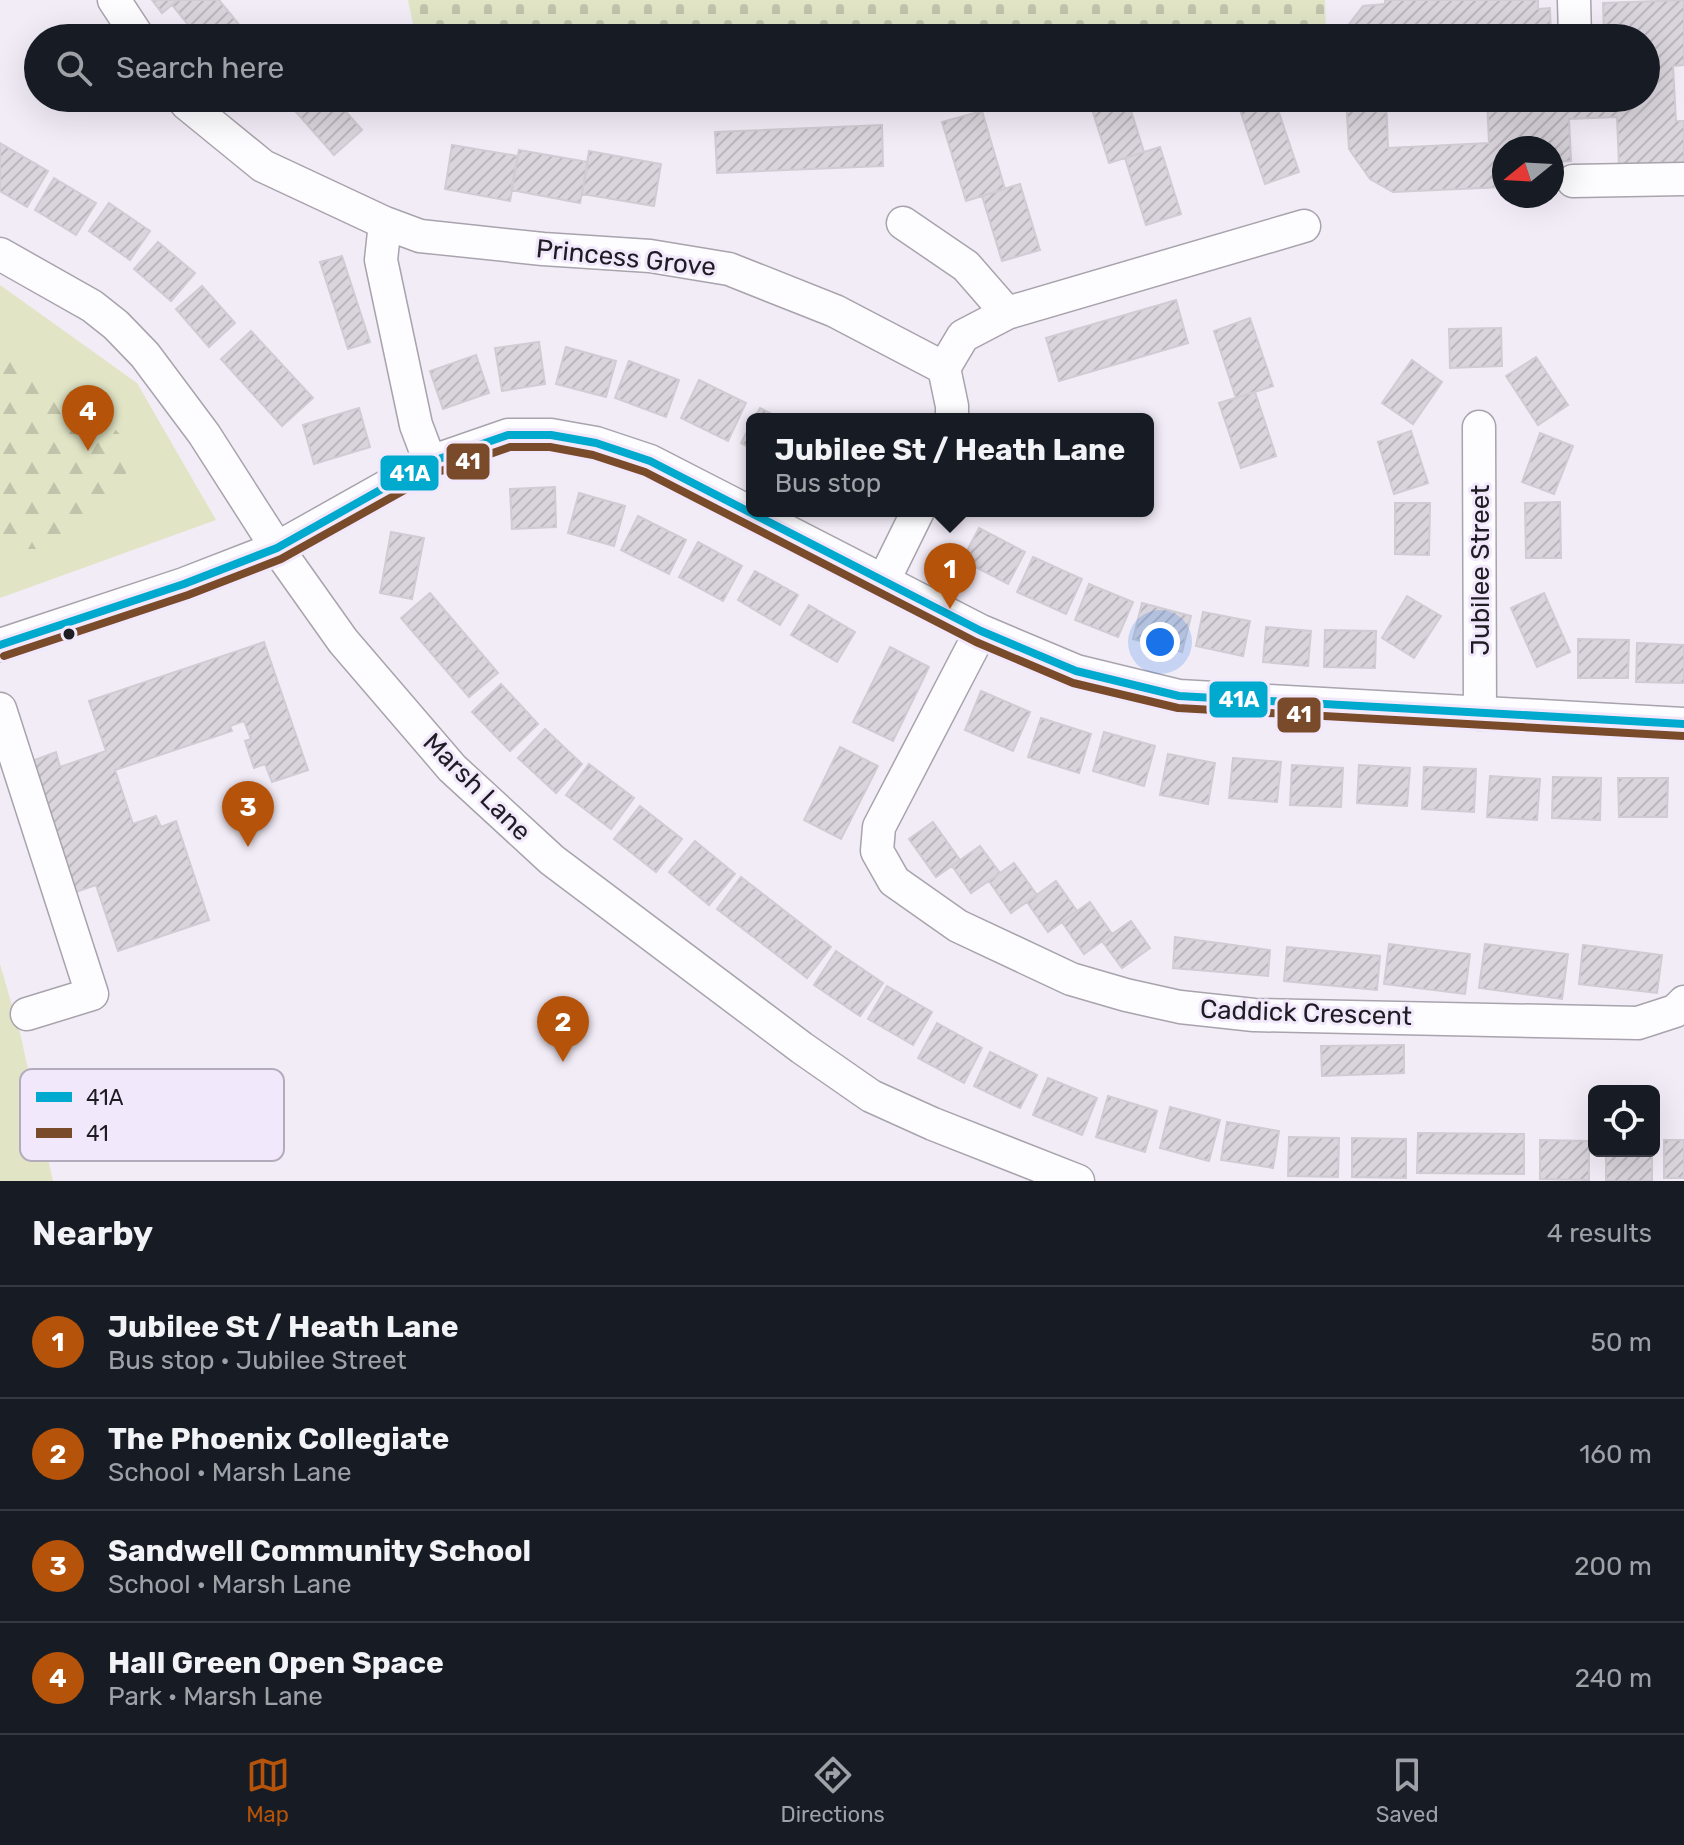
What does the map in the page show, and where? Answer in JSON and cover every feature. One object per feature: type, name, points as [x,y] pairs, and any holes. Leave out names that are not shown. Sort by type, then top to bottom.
[{"type":"street","points":[[114,0],[130,24]]},
{"type":"street","points":[[1574,0],[1575,24]]},
{"type":"street","name":"Princess Grove","points":[[197,112],[263,166],[420,236],[650,256],[729,269],[835,311],[944,368]]},
{"type":"street","points":[[1573,181],[1684,179]]},
{"type":"street","points":[[385,223],[381,260],[416,425],[430,462]]},
{"type":"street","points":[[903,223],[966,266],[1007,313]]},
{"type":"street","points":[[952,413],[944,368],[963,336],[1007,313],[1304,226]]},
{"type":"street","name":"Marsh Lane","points":[[0,254],[92,306],[145,355],[204,434],[277,548],[343,641],[452,768],[552,860],[802,1048],[871,1096],[1078,1181]]},
{"type":"street","name":"Jubilee Street","points":[[1479,427],[1480,714]]},
{"type":"street","points":[[0,645],[184,584],[277,548],[430,462],[508,435],[551,435],[596,443],[650,461],[746,510]]},
{"type":"street","points":[[760,517],[981,631],[1076,671],[1179,696],[1684,724]]},
{"type":"street","points":[[884,580],[915,517]]},
{"type":"street","name":"Caddick Crescent","points":[[981,631],[879,827],[877,851],[894,881],[958,926],[1071,979],[1180,1007],[1254,1015],[1638,1023],[1675,1011],[1684,1002]]},
{"type":"street","points":[[0,709],[92,994],[27,1014]]},
{"type":"green space","points":[[408,0],[1325,0],[1326,24],[413,24]]},
{"type":"green space","points":[[0,285],[137,383],[216,520],[0,598]]},
{"type":"green space","points":[[0,352],[67,387],[125,439],[126,473],[82,534],[37,549],[0,549]]},
{"type":"green space","points":[[0,964],[28,1069],[20,1069],[20,1161],[49,1161],[53,1181],[0,1181]]},
{"type":"building","points":[[152,0],[178,0],[162,13]]},
{"type":"building","points":[[178,0],[219,0],[239,24],[188,24],[172,5]]},
{"type":"building","points":[[1385,0],[1538,0],[1538,9],[1550,8],[1551,24],[1349,24],[1363,6],[1385,4]]},
{"type":"building","points":[[1684,0],[1684,65],[1673,66],[1676,121],[1684,121],[1684,164],[1619,166],[1617,117],[1569,119],[1571,161],[1564,161],[1564,136],[1492,136],[1492,188],[1393,192],[1370,179],[1349,149],[1347,112],[1387,112],[1388,148],[1489,143],[1488,112],[1660,112],[1660,24],[1604,24],[1603,3]]},
{"type":"building","points":[[296,112],[346,112],[362,130],[334,155]]},
{"type":"building","points":[[982,112],[1005,189],[966,201],[942,122]]},
{"type":"building","points":[[1093,112],[1131,112],[1144,152],[1109,163]]},
{"type":"building","points":[[1241,112],[1279,112],[1299,172],[1265,184]]},
{"type":"building","points":[[882,125],[883,166],[717,173],[715,132]]},
{"type":"building","points":[[0,143],[48,171],[27,207],[0,191]]},
{"type":"building","points":[[452,145],[518,156],[510,201],[445,189]]},
{"type":"building","points":[[1160,147],[1181,214],[1146,225],[1125,158]]},
{"type":"building","points":[[519,150],[588,162],[580,203],[511,190]]},
{"type":"building","points":[[589,151],[661,164],[654,206],[582,194]]},
{"type":"building","points":[[54,178],[96,203],[76,235],[35,210]]},
{"type":"building","points":[[1020,184],[1040,250],[1002,261],[982,196]]},
{"type":"building","points":[[109,203],[150,231],[130,260],[89,231]]},
{"type":"building","points":[[158,242],[195,273],[171,301],[134,269]]},
{"type":"building","points":[[342,256],[370,342],[348,349],[320,262]]},
{"type":"building","points":[[202,286],[235,323],[209,347],[176,309]]},
{"type":"building","points":[[1176,300],[1188,343],[1059,381],[1046,338]]},
{"type":"building","points":[[1250,318],[1273,386],[1236,398],[1214,331]]},
{"type":"building","points":[[1501,328],[1502,366],[1450,368],[1449,329]]},
{"type":"building","points":[[251,331],[313,398],[282,426],[221,359]]},
{"type":"building","points":[[539,342],[545,384],[502,391],[495,348]]},
{"type":"building","points":[[566,347],[616,361],[606,397],[556,384]]},
{"type":"building","points":[[476,355],[489,393],[443,409],[430,371]]},
{"type":"building","points":[[1536,357],[1568,405],[1538,425],[1506,376]]},
{"type":"building","points":[[1412,360],[1442,382],[1413,424],[1382,403]]},
{"type":"building","points":[[629,361],[679,380],[666,417],[615,398]]},
{"type":"building","points":[[699,380],[746,403],[728,441],[681,418]]},
{"type":"building","points":[[1255,392],[1276,456],[1241,468],[1219,403]]},
{"type":"building","points":[[359,408],[370,447],[314,464],[303,425]]},
{"type":"building","points":[[1411,431],[1428,483],[1394,494],[1378,442]]},
{"type":"building","points":[[1540,433],[1573,446],[1554,494],[1522,482]]},
{"type":"building","points":[[555,487],[556,527],[512,529],[510,489]]},
{"type":"building","points":[[579,493],[625,506],[614,546],[568,533]]},
{"type":"building","points":[[1560,502],[1561,558],[1526,558],[1525,503]]},
{"type":"building","points":[[1395,503],[1430,503],[1429,555],[1395,554]]},
{"type":"building","points":[[638,516],[686,540],[669,574],[621,550]]},
{"type":"building","points":[[979,528],[1025,552],[1008,584],[962,560]]},
{"type":"building","points":[[391,532],[424,538],[412,599],[380,593]]},
{"type":"building","points":[[698,542],[742,566],[723,601],[679,577]]},
{"type":"building","points":[[1033,557],[1082,579],[1066,614],[1017,592]]},
{"type":"building","points":[[755,571],[798,595],[780,625],[738,600]]},
{"type":"building","points":[[1089,584],[1133,602],[1118,637],[1075,620]]},
{"type":"building","points":[[430,593],[498,673],[469,697],[401,618]]},
{"type":"building","points":[[1544,593],[1570,652],[1537,667],[1511,608]]},
{"type":"building","points":[[1407,596],[1441,616],[1414,658],[1382,638]]},
{"type":"building","points":[[1142,603],[1191,616],[1182,652],[1133,639]]},
{"type":"building","points":[[809,605],[855,632],[837,662],[791,635]]},
{"type":"building","points":[[1203,612],[1250,621],[1243,656],[1196,646]]},
{"type":"building","points":[[1266,627],[1311,631],[1308,666],[1263,662]]},
{"type":"building","points":[[1325,630],[1376,631],[1375,668],[1324,667]]},
{"type":"building","points":[[1578,639],[1629,640],[1628,678],[1578,678]]},
{"type":"building","points":[[264,642],[308,770],[272,782],[265,764],[254,768],[245,741],[251,739],[244,721],[230,726],[232,731],[115,770],[133,824],[156,816],[161,827],[176,821],[209,920],[118,951],[96,885],[67,895],[29,762],[56,752],[60,767],[106,751],[89,701]]},
{"type":"building","points":[[1637,643],[1684,645],[1684,683],[1636,682]]},
{"type":"building","points":[[890,647],[929,667],[893,741],[853,722]]},
{"type":"building","points":[[501,684],[538,724],[510,751],[472,712]]},
{"type":"building","points":[[981,691],[1030,712],[1013,751],[965,730]]},
{"type":"building","points":[[1041,718],[1091,734],[1079,773],[1028,757]]},
{"type":"building","points":[[545,729],[582,764],[556,793],[518,758]]},
{"type":"building","points":[[1104,732],[1155,746],[1144,786],[1093,771]]},
{"type":"building","points":[[840,747],[878,766],[841,839],[804,820]]},
{"type":"building","points":[[1168,754],[1215,763],[1208,804],[1160,795]]},
{"type":"building","points":[[1233,758],[1281,762],[1277,802],[1229,798]]},
{"type":"building","points":[[589,764],[634,798],[611,829],[566,795]]},
{"type":"building","points":[[1292,765],[1343,768],[1341,807],[1290,805]]},
{"type":"building","points":[[1359,765],[1410,768],[1407,806],[1357,803]]},
{"type":"building","points":[[1424,767],[1476,769],[1474,812],[1422,809]]},
{"type":"building","points":[[1490,776],[1540,779],[1537,820],[1487,817]]},
{"type":"building","points":[[1553,777],[1601,778],[1600,820],[1552,818]]},
{"type":"building","points":[[1618,778],[1668,778],[1667,817],[1619,817]]},
{"type":"building","points":[[640,806],[682,839],[656,872],[614,839]]},
{"type":"building","points":[[933,822],[960,860],[936,877],[909,839]]},
{"type":"building","points":[[695,841],[735,874],[709,905],[669,872]]},
{"type":"building","points":[[980,846],[1000,873],[971,893],[952,866]]},
{"type":"building","points":[[1014,863],[1037,895],[1011,913],[989,881]]},
{"type":"building","points":[[741,877],[831,947],[807,978],[717,909]]},
{"type":"building","points":[[1056,881],[1077,911],[1048,932],[1027,902]]},
{"type":"building","points":[[1090,902],[1112,934],[1084,954],[1062,922]]},
{"type":"building","points":[[1131,921],[1150,948],[1122,968],[1102,941]]},
{"type":"building","points":[[1175,937],[1270,950],[1268,976],[1173,968]]},
{"type":"building","points":[[1389,944],[1470,954],[1465,994],[1384,984]]},
{"type":"building","points":[[1485,944],[1568,954],[1562,999],[1479,988]]},
{"type":"building","points":[[1583,945],[1662,955],[1657,993],[1579,984]]},
{"type":"building","points":[[1287,947],[1380,956],[1377,990],[1284,981]]},
{"type":"building","points":[[836,951],[883,983],[860,1016],[814,985]]},
{"type":"building","points":[[887,986],[932,1012],[913,1045],[868,1019]]},
{"type":"building","points":[[937,1023],[982,1048],[964,1083],[918,1058]]},
{"type":"building","points":[[1404,1045],[1404,1073],[1322,1076],[1321,1046]]},
{"type":"building","points":[[990,1052],[1037,1075],[1020,1108],[974,1086]]},
{"type":"building","points":[[1048,1078],[1097,1098],[1082,1135],[1033,1115]]},
{"type":"building","points":[[1108,1096],[1157,1111],[1145,1152],[1096,1137]]},
{"type":"building","points":[[1170,1107],[1220,1120],[1209,1161],[1160,1148]]},
{"type":"building","points":[[1227,1122],[1279,1131],[1273,1168],[1221,1160]]},
{"type":"building","points":[[1418,1133],[1524,1134],[1524,1174],[1417,1173]]},
{"type":"building","points":[[1289,1137],[1339,1138],[1338,1177],[1288,1176]]},
{"type":"building","points":[[1352,1138],[1406,1139],[1406,1178],[1352,1177]]},
{"type":"building","points":[[1540,1140],[1588,1141],[1589,1180],[1540,1179]]},
{"type":"building","points":[[1664,1140],[1684,1140],[1684,1178],[1664,1178]]},
{"type":"building","points":[[1606,1157],[1652,1157],[1652,1181],[1606,1181]]},
{"type":"transit line","name":"41A","points":[[0,645],[184,584],[277,548],[430,462],[508,435],[551,435],[596,443],[650,461],[746,510]]},
{"type":"transit line","name":"41","points":[[4,656],[188,595],[281,559],[435,473],[510,447],[550,447],[593,455],[645,472],[976,642],[1073,683],[1178,708],[1683,736]]},
{"type":"transit line","name":"41A","points":[[759,517],[981,631],[1076,671],[1179,696],[1684,724]]},
{"type":"place","name":"Hall Green Open Space","points":[[88,451]]},
{"type":"place","name":"Jubilee St / Heath Lane","points":[[950,609]]},
{"type":"place","name":"Sandwell Community School","points":[[248,847]]},
{"type":"place","name":"The Phoenix Collegiate","points":[[563,1062]]}]
